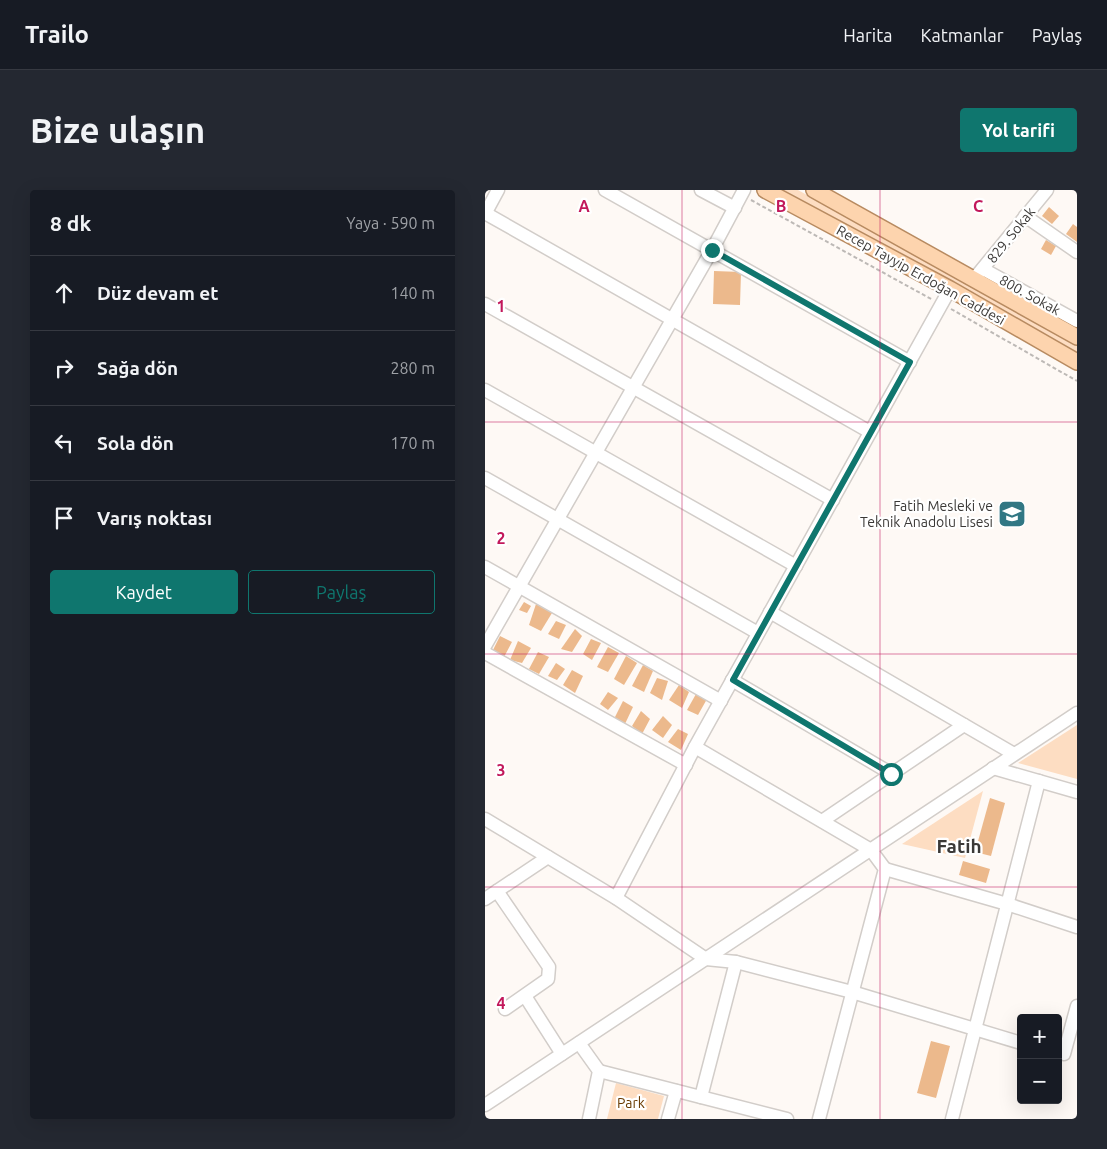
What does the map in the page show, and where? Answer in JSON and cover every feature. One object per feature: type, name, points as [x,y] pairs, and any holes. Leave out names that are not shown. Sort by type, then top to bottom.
[{"type":"main road","name":"Recep Tayyip Erdoğan Caddesi","points":[[765,190],[950,289],[1077,362]]},
{"type":"main road","name":"Recep Tayyip Erdoğan Caddesi","points":[[814,190],[979,274],[1077,338]]},
{"type":"street","points":[[498,190],[485,214],[870,432]]},
{"type":"street","points":[[605,190],[910,362]]},
{"type":"street","points":[[701,190],[735,208]]},
{"type":"street","name":"829. Sokak","points":[[979,274],[1047,190]]},
{"type":"street","points":[[485,646],[712,250],[743,192]]},
{"type":"street","points":[[1025,216],[1077,252]]},
{"type":"street","name":"800. Sokak","points":[[979,274],[1077,321]]},
{"type":"street","points":[[616,898],[685,765],[950,289]]},
{"type":"street","points":[[485,304],[833,500]]},
{"type":"street","points":[[485,390],[796,566]]},
{"type":"street","points":[[485,478],[758,633]]},
{"type":"street","points":[[485,567],[721,701]]},
{"type":"street","points":[[770,612],[1014,754]]},
{"type":"street","points":[[485,653],[685,765]]},
{"type":"street","points":[[733,680],[891,774]]},
{"type":"street","points":[[485,1105],[1077,713]]},
{"type":"street","points":[[822,821],[964,725]]},
{"type":"street","points":[[695,748],[871,850],[885,869],[1007,904],[1077,927]]},
{"type":"street","points":[[993,768],[1077,792]]},
{"type":"street","points":[[952,1119],[1039,781]]},
{"type":"street","points":[[485,819],[616,898],[706,959],[736,962],[852,992],[975,1031],[1017,1042]]},
{"type":"street","points":[[485,899],[548,857]]},
{"type":"street","points":[[819,1119],[885,869]]},
{"type":"street","points":[[497,891],[549,967],[548,979],[505,1009]]},
{"type":"street","points":[[701,1097],[736,962]]},
{"type":"street","points":[[525,996],[562,1054]]},
{"type":"street","points":[[1062,1051],[1077,1006]]},
{"type":"street","points":[[579,1043],[599,1071],[787,1119]]},
{"type":"street","points":[[1062,1054],[1077,1058]]},
{"type":"street","points":[[589,1119],[599,1071]]},
{"type":"street","points":[[668,1119],[675,1091]]},
{"type":"path","points":[[743,192],[1077,380]]},
{"type":"green space","points":[[781,190],[798,190],[1077,346],[1077,355],[875,240]]},
{"type":"green space","points":[[1077,725],[1077,779],[1018,763]]},
{"type":"green space","points":[[983,791],[965,858],[902,844]]},
{"type":"green space","name":"Park","points":[[616,1083],[664,1096],[658,1119],[607,1119]]},
{"type":"building","points":[[1049,207],[1059,216],[1052,224],[1042,216]]},
{"type":"building","points":[[1073,224],[1077,227],[1077,242],[1066,234]]},
{"type":"building","points":[[1046,240],[1056,246],[1051,255],[1041,249]]},
{"type":"building","points":[[714,271],[741,272],[740,305],[713,304]]},
{"type":"building","points":[[524,602],[531,606],[527,613],[519,610]]},
{"type":"building","points":[[536,604],[552,613],[541,631],[529,625]]},
{"type":"building","points":[[556,621],[566,625],[559,639],[548,634]]},
{"type":"building","points":[[575,629],[582,636],[572,652],[561,649]]},
{"type":"building","points":[[500,636],[512,642],[504,657],[492,652]]},
{"type":"building","points":[[591,639],[601,643],[592,660],[583,654]]},
{"type":"building","points":[[518,641],[531,648],[522,663],[510,660]]},
{"type":"building","points":[[608,647],[619,653],[608,672],[597,667]]},
{"type":"building","points":[[538,652],[549,657],[539,674],[529,669]]},
{"type":"building","points":[[626,656],[637,663],[624,685],[614,679]]},
{"type":"building","points":[[556,663],[565,669],[557,680],[548,676]]},
{"type":"building","points":[[643,665],[653,671],[644,692],[632,686]]},
{"type":"building","points":[[572,670],[583,676],[575,693],[563,685]]},
{"type":"building","points":[[657,678],[668,681],[662,700],[650,693]]},
{"type":"building","points":[[679,685],[689,692],[682,708],[669,700]]},
{"type":"building","points":[[608,692],[618,698],[608,710],[600,704]]},
{"type":"building","points":[[696,694],[707,699],[698,715],[687,710]]},
{"type":"building","points":[[623,701],[633,707],[624,726],[614,719]]},
{"type":"building","points":[[641,711],[650,719],[642,734],[632,726]]},
{"type":"building","points":[[663,716],[672,725],[663,738],[652,730]]},
{"type":"building","points":[[678,729],[688,734],[681,750],[668,742]]},
{"type":"building","points":[[990,798],[1005,803],[991,856],[975,852]]},
{"type":"building","points":[[963,861],[990,869],[986,883],[959,875]]},
{"type":"building","points":[[931,1041],[950,1046],[936,1098],[917,1093]]},
{"type":"place","name":"Fatih Mesleki ve Teknik Anadolu Lisesi","points":[[1012,514]]},
{"type":"district","name":"Fatih","points":[[959,846]]},
{"type":"route","points":[[712,250],[910,362],[733,680],[891,774]]}]
